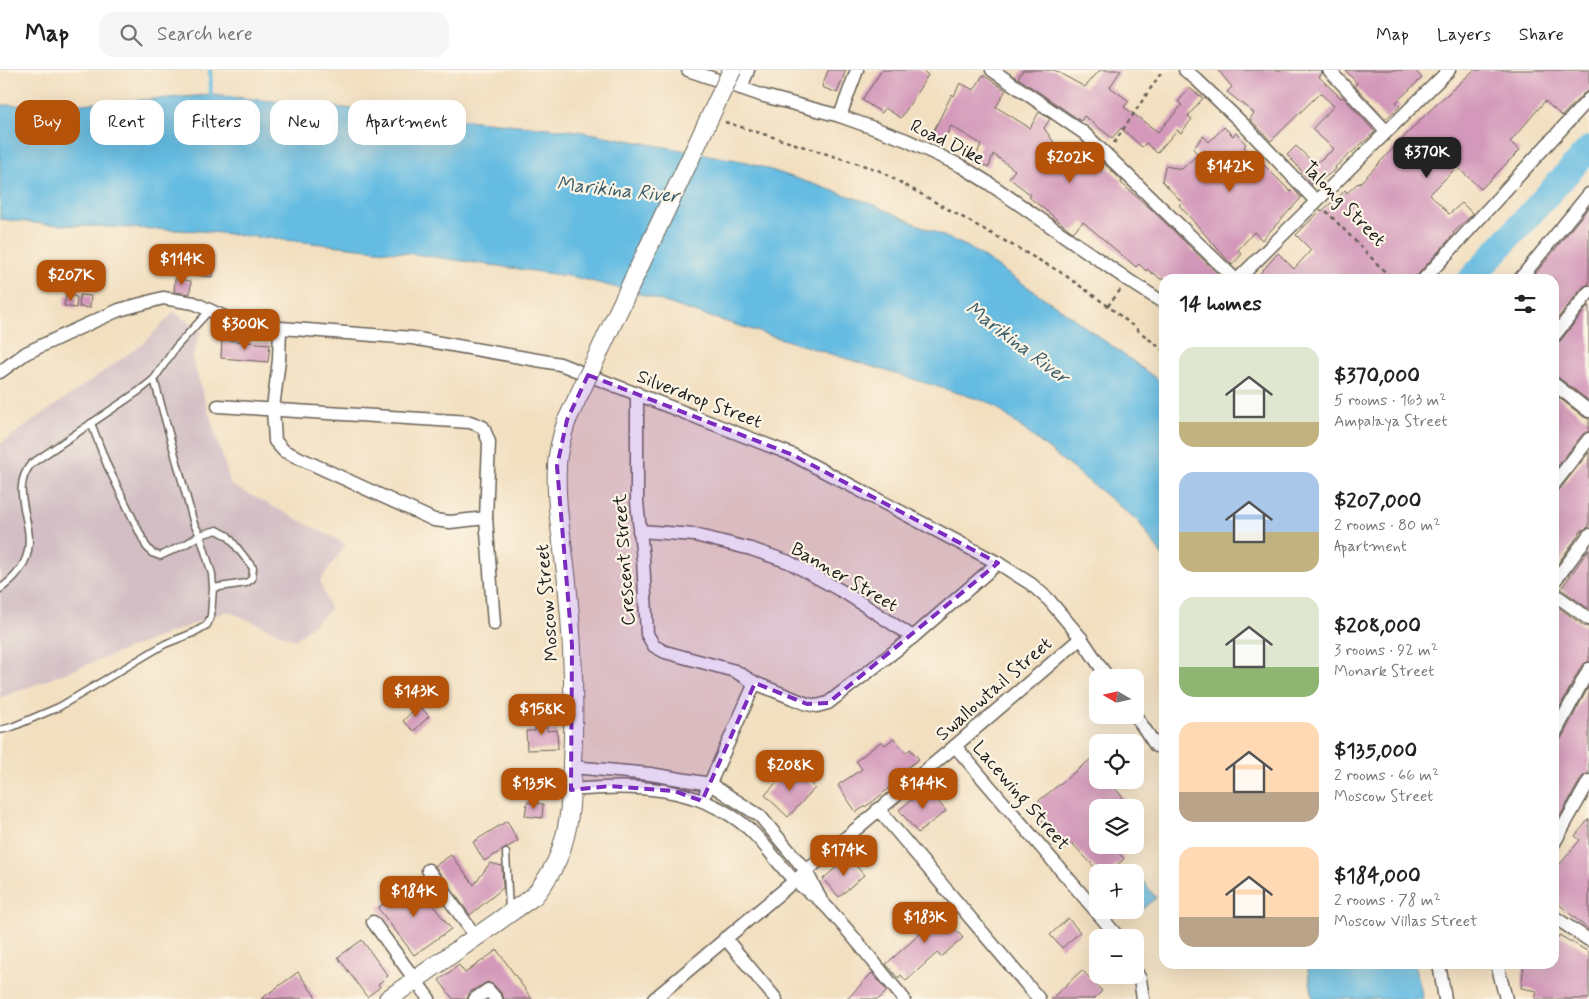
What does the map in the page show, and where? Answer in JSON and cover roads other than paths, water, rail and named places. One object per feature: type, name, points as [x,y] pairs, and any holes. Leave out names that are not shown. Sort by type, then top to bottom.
[{"type":"street","name":"Road Dike","points":[[688,70],[712,73],[741,88],[840,116],[906,140],[961,166],[1159,300]]},
{"type":"street","name":"Moscow Street","points":[[388,999],[534,896],[546,881],[563,844],[568,821],[571,790],[574,707],[572,645],[556,482],[558,451],[567,420],[732,70]]},
{"type":"street","points":[[741,88],[748,70]]},
{"type":"street","points":[[840,116],[857,70]]},
{"type":"street","points":[[992,70],[1084,133],[1232,274]]},
{"type":"street","name":"Talong Street","points":[[1185,70],[1196,78],[1244,125],[1316,201]]},
{"type":"street","points":[[1329,70],[1386,131]]},
{"type":"street","points":[[1242,274],[1449,70]]},
{"type":"street","points":[[1429,274],[1589,99]]},
{"type":"street","points":[[1524,274],[1589,194]]},
{"type":"street","points":[[1559,330],[1589,292]]},
{"type":"street","name":"Silverdrop Street","points":[[0,372],[26,353],[119,310],[163,298],[194,303],[242,325],[412,338],[560,364],[792,455],[998,563],[1031,584],[1048,600],[1081,638],[1102,669]]},
{"type":"street","points":[[280,329],[279,360],[273,408],[275,441],[284,451],[434,520],[450,522],[486,518]]},
{"type":"street","points":[[1559,388],[1589,411]]},
{"type":"street","name":"Crescent Street","points":[[637,393],[637,502],[647,634],[654,646],[665,652],[735,671],[755,683],[807,704],[817,706],[828,703],[913,637],[998,563]]},
{"type":"street","points":[[218,406],[470,422],[483,428],[489,442],[486,518],[494,624]]},
{"type":"street","points":[[1559,476],[1589,439]]},
{"type":"street","name":"Banner Street","points":[[639,531],[695,535],[751,548],[790,562],[847,594],[913,637]]},
{"type":"street","points":[[1559,575],[1589,535]]},
{"type":"street","points":[[1559,598],[1589,619]]},
{"type":"street","name":"Swallowtail Street","points":[[654,999],[1081,638]]},
{"type":"street","points":[[1559,726],[1589,669]]},
{"type":"street","points":[[702,801],[755,683]]},
{"type":"street","points":[[1141,724],[1156,746]]},
{"type":"street","name":"Lacewing Street","points":[[954,746],[1111,929]]},
{"type":"street","points":[[572,767],[650,774],[710,784],[760,816],[806,871],[822,902]]},
{"type":"street","points":[[1559,835],[1589,781]]},
{"type":"street","points":[[571,790],[610,786],[674,791],[702,801],[739,821],[766,846],[794,880],[822,902],[904,999]]},
{"type":"street","points":[[878,809],[1039,999]]},
{"type":"street","points":[[748,829],[760,816]]},
{"type":"street","points":[[428,870],[476,937]]},
{"type":"street","points":[[1559,920],[1589,940]]},
{"type":"street","points":[[373,922],[429,999]]},
{"type":"street","points":[[725,938],[776,999]]},
{"type":"street","points":[[1440,969],[1445,999]]},
{"type":"street","points":[[1498,969],[1506,999]]},
{"type":"street","points":[[1141,984],[1143,999]]},
{"type":"street","points":[[475,999],[488,990],[496,999]]},
{"type":"lane","points":[[0,589],[19,571],[26,557],[27,544],[17,492],[18,481],[22,471],[154,379],[176,347],[209,311]]},
{"type":"lane","points":[[0,730],[12,727],[59,707],[165,644],[193,633],[206,625],[211,616],[212,574],[200,535],[194,524],[154,379]]},
{"type":"lane","points":[[91,423],[107,465],[146,546],[152,553],[160,556],[200,535],[216,530],[228,536],[253,568],[252,579],[246,582],[213,588]]},
{"type":"lane","points":[[506,853],[507,901],[510,914]]},
{"type":"water","name":"Marikina River","points":[[211,95],[270,101],[270,145],[338,145],[338,107],[348,108],[348,145],[466,145],[466,120],[578,131],[747,162],[870,203],[968,247],[1062,310],[1159,380],[1159,551],[1138,521],[991,403],[641,294],[575,277],[414,254],[202,231],[44,224],[0,219],[0,105],[15,105],[15,145],[80,145],[80,104],[90,103],[90,145],[164,145],[164,100],[138,100]]},
{"type":"water","points":[[1144,882],[1156,898],[1144,907]]},
{"type":"water","points":[[1308,969],[1416,969],[1423,999],[1313,999]]},
{"type":"waterway","points":[[210,70],[211,95]]},
{"type":"waterway","points":[[1476,274],[1589,149]]}]
